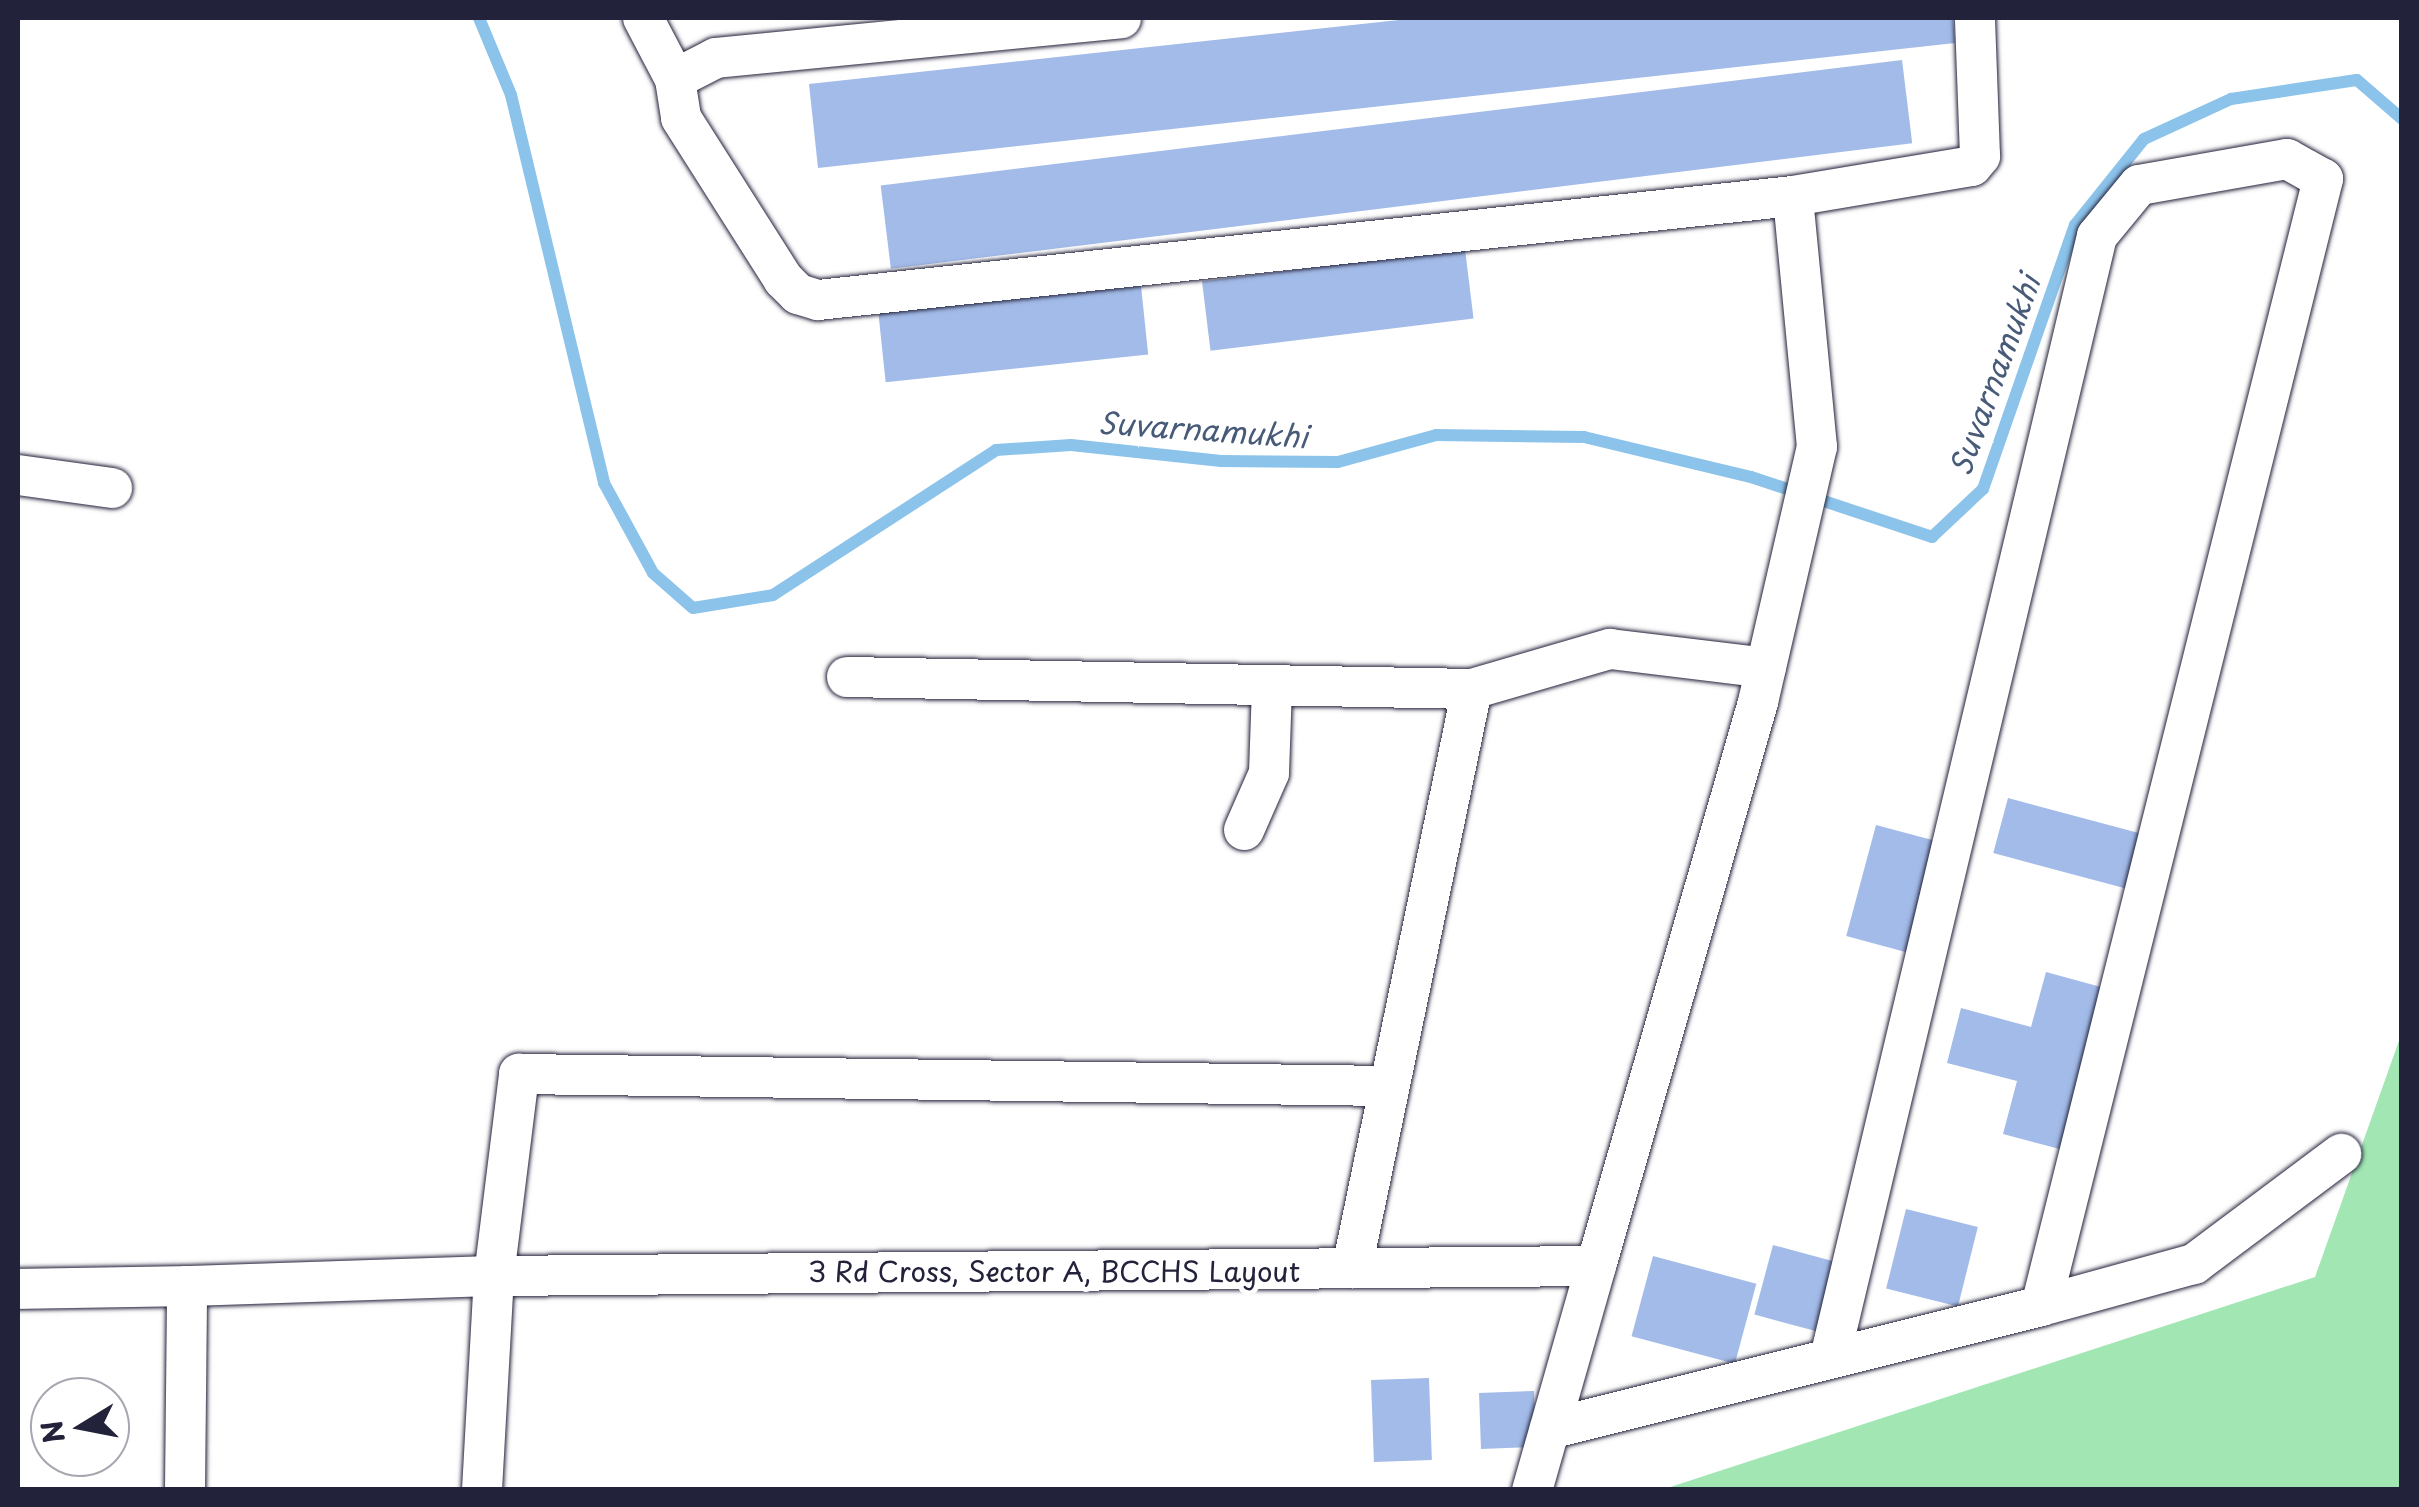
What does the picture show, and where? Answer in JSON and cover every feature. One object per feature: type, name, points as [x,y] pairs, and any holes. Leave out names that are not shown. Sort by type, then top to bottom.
[{"type":"street","points":[[643,18],[675,79],[682,118],[783,278],[798,294],[818,300],[1792,196],[1976,164],[1975,18]]},
{"type":"street","points":[[675,79],[716,58],[1121,18]]},
{"type":"street","points":[[1830,1358],[2097,236],[2138,185],[2287,158],[2323,180],[2041,1306]]},
{"type":"street","points":[[1532,1490],[1766,668],[1814,458],[1792,196]]},
{"type":"street","points":[[18,475],[112,488]]},
{"type":"street","points":[[847,677],[1472,690],[1610,649],[1766,668]]},
{"type":"street","points":[[1244,830],[1268,773],[1272,686]]},
{"type":"street","points":[[1352,1268],[1472,690]]},
{"type":"street","points":[[482,1490],[494,1276],[519,1074],[1388,1086]]},
{"type":"street","points":[[1550,1429],[2194,1264],[2340,1154]]},
{"type":"street","name":"3 Rd Cross, Sector A, BCCHS Layout","points":[[18,1289],[494,1276],[1596,1266]]},
{"type":"street","points":[[185,1490],[187,1286]]},
{"type":"green space","points":[[2401,1035],[2401,1489],[1661,1490],[2315,1277]]},
{"type":"building","points":[[1417,18],[1953,18],[1955,43],[818,168],[809,84]]},
{"type":"building","points":[[1902,60],[1912,143],[891,269],[881,185]]},
{"type":"building","points":[[1465,249],[1474,318],[1211,351],[1202,281]]},
{"type":"building","points":[[1141,286],[1148,355],[886,382],[878,314]]},
{"type":"building","points":[[2008,798],[2149,836],[2134,891],[1993,853]]},
{"type":"building","points":[[1876,825],[1943,843],[1913,954],[1846,936]]},
{"type":"building","points":[[2046,972],[2112,990],[2071,1152],[2003,1134],[2017,1081],[1947,1063],[1961,1008],[2031,1027]]},
{"type":"building","points":[[1906,1209],[1978,1227],[1958,1306],[1886,1289]]},
{"type":"building","points":[[1773,1245],[1843,1264],[1824,1333],[1754,1315]]},
{"type":"building","points":[[1653,1256],[1756,1284],[1735,1364],[1632,1336]]},
{"type":"building","points":[[1429,1378],[1432,1460],[1374,1462],[1371,1380]]},
{"type":"building","points":[[1534,1391],[1536,1447],[1481,1449],[1479,1393]]},
{"type":"waterway","name":"Suvarnamukhi","points":[[479,18],[511,95],[604,483],[653,573],[693,608],[773,595],[996,450],[1071,445],[1221,461],[1338,462],[1436,435],[1584,437],[1751,477],[1932,537],[1983,489],[2075,225],[2144,139],[2231,99],[2357,80],[2402,119]]}]
